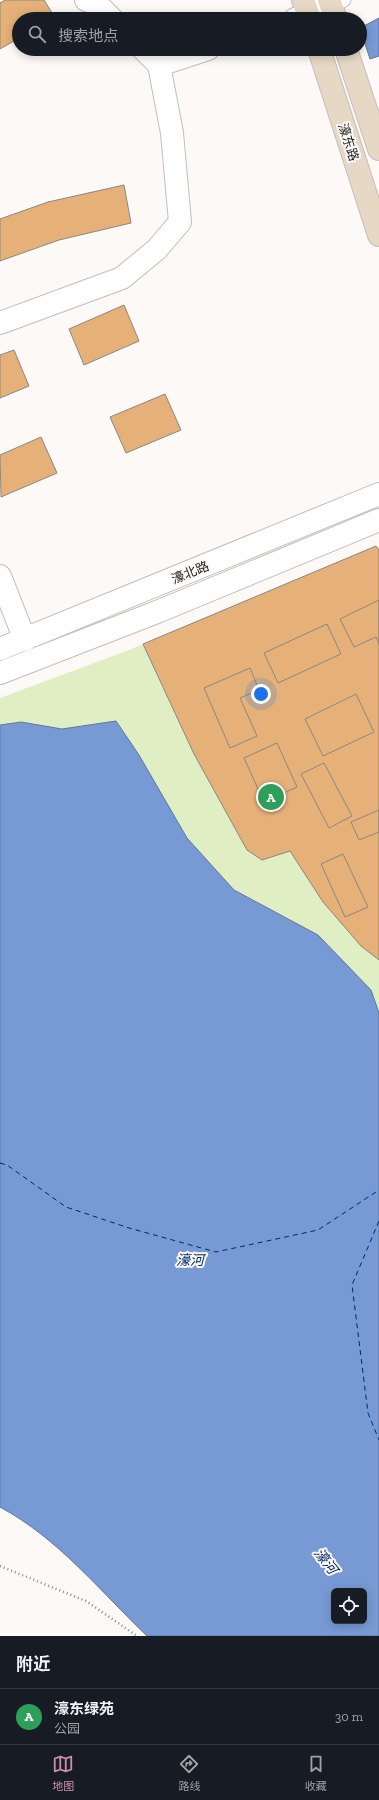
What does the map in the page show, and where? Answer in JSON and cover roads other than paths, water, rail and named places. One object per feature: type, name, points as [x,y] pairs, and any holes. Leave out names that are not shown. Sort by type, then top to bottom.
[{"type":"main road","name":"濠东路","points":[[321,56],[379,234]]},
{"type":"main road","name":"濠东路","points":[[348,56],[379,149]]},
{"type":"street","points":[[86,0],[97,4],[105,12]]},
{"type":"street","points":[[308,12],[335,6]]},
{"type":"street","points":[[0,323],[122,278],[157,249],[180,222],[172,133],[159,65],[150,56]]},
{"type":"street","points":[[159,65],[187,56]]},
{"type":"street","name":"濠北路","points":[[0,650],[379,494]]},
{"type":"street","name":"濠北路","points":[[0,673],[157,612],[379,520]]},
{"type":"street","points":[[0,576],[25,640]]},
{"type":"water","points":[[379,18],[379,56],[370,59],[367,50],[367,24]]},
{"type":"water","name":"濠河","points":[[116,721],[139,755],[187,838],[234,890],[318,935],[371,990],[379,1013],[379,1636],[147,1636],[78,1566],[60,1550],[41,1534],[0,1507],[0,725],[21,722],[62,729]]},
{"type":"place","name":"濠东绿苑","points":[[271,797]]}]
